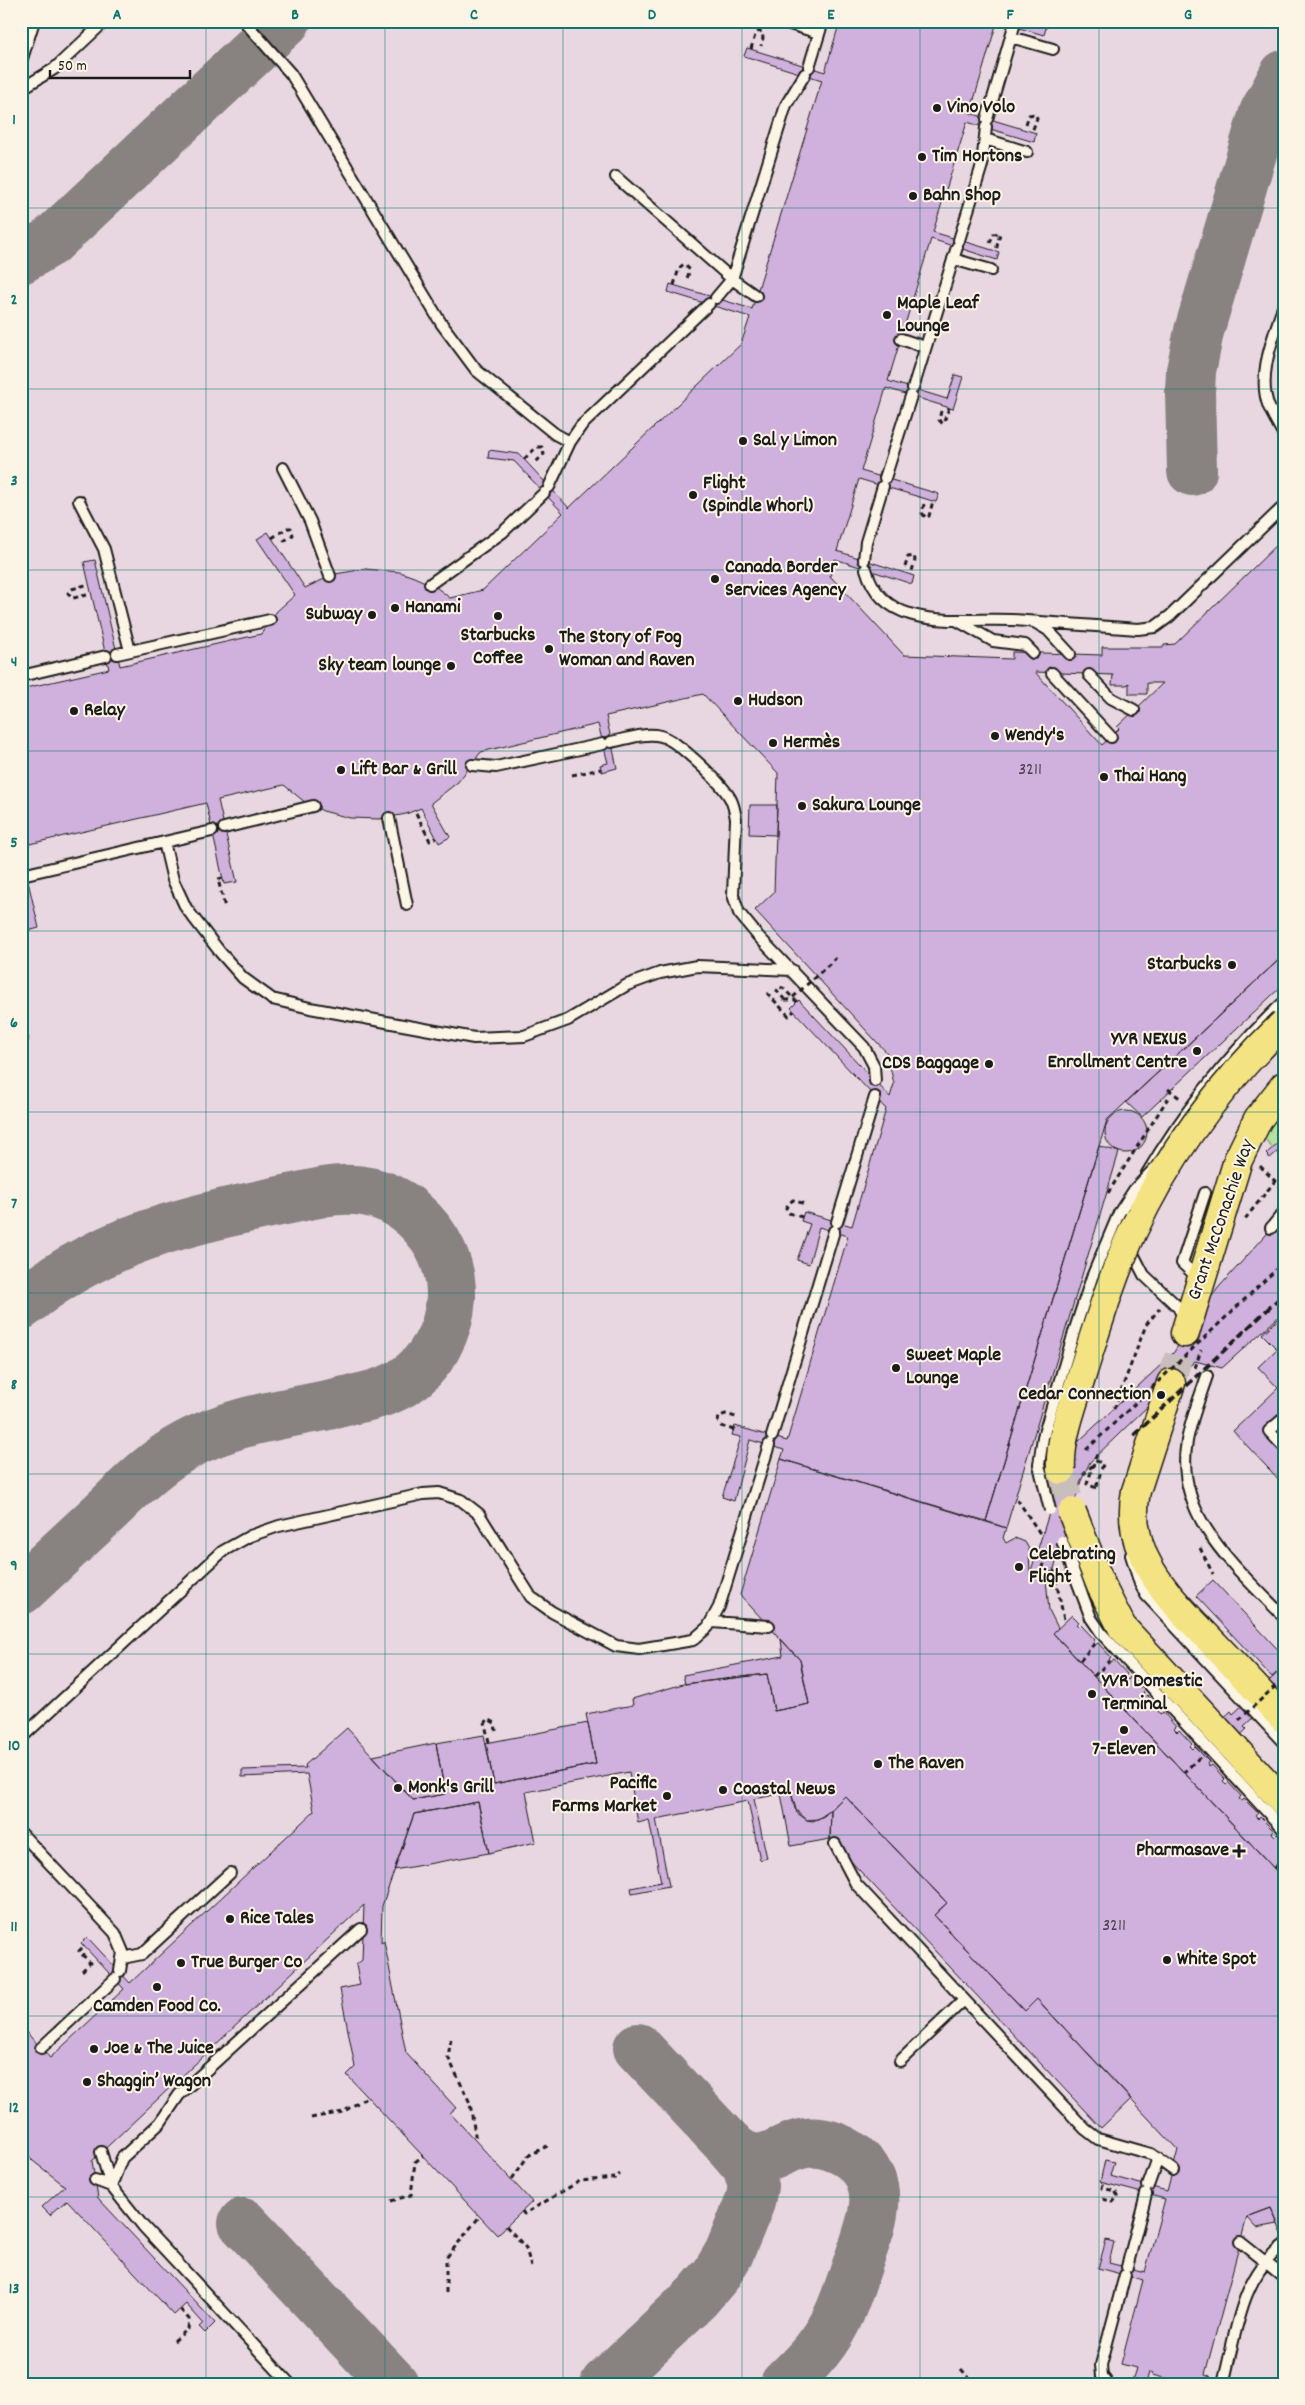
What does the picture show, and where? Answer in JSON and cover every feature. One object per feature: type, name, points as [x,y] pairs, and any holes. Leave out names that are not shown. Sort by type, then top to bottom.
[{"type":"main road","points":[[1075,1467],[1065,1430],[1108,1292],[1133,1231],[1168,1168],[1196,1124],[1241,1068],[1282,1024]]},
{"type":"main road","name":"Grant McConachie Way","points":[[1185,1333],[1238,1160],[1258,1119],[1284,1086]]},
{"type":"main road","points":[[1171,1383],[1133,1507],[1133,1524],[1137,1541],[1149,1569],[1170,1598],[1284,1719]]},
{"type":"main road","points":[[1061,1511],[1122,1627],[1284,1802]]},
{"type":"lane","points":[[21,28],[30,21]]},
{"type":"lane","points":[[21,62],[34,21]]},
{"type":"lane","points":[[21,89],[54,69],[105,21]]},
{"type":"lane","points":[[244,21],[290,74],[442,323],[468,360],[483,376],[541,423],[570,442]]},
{"type":"lane","points":[[780,21],[819,33]]},
{"type":"lane","points":[[430,584],[503,532],[547,490],[570,442],[585,422],[713,301],[732,279],[786,105],[807,70],[823,21]]},
{"type":"lane","points":[[1014,26],[986,123],[986,139],[982,164],[866,542],[865,564],[868,578],[878,591],[900,612],[918,617],[1026,620],[1138,629],[1155,626],[1170,616],[1284,506]]},
{"type":"lane","points":[[1011,37],[1053,49]]},
{"type":"lane","points":[[986,139],[1027,152]]},
{"type":"lane","points":[[616,177],[746,291],[756,296]]},
{"type":"lane","points":[[953,259],[991,270]]},
{"type":"lane","points":[[1284,304],[1267,362],[1266,386],[1269,406],[1284,434]]},
{"type":"lane","points":[[901,339],[925,347]]},
{"type":"lane","points":[[283,468],[310,522],[330,576]]},
{"type":"lane","points":[[79,500],[104,549],[130,651]]},
{"type":"lane","points":[[955,619],[993,641],[1024,644],[1034,653]]},
{"type":"lane","points":[[117,654],[270,620]]},
{"type":"lane","points":[[1026,620],[1043,626],[1070,654]]},
{"type":"lane","points":[[21,676],[106,656]]},
{"type":"lane","points":[[1052,673],[1111,737]]},
{"type":"lane","points":[[1089,674],[1111,698],[1134,710]]},
{"type":"lane","points":[[472,765],[485,768],[496,767],[648,736],[668,738],[726,792],[731,800],[736,819],[733,890],[735,906],[758,936],[864,1047],[874,1066],[875,1081]]},
{"type":"lane","points":[[224,828],[313,806]]},
{"type":"lane","points":[[389,818],[407,905]]},
{"type":"lane","points":[[26,874],[212,831]]},
{"type":"lane","points":[[164,842],[173,880],[186,908],[220,952],[243,978],[272,999],[310,1008],[474,1038],[524,1036],[568,1020],[626,986],[660,973],[697,966],[792,970]]},
{"type":"lane","points":[[1185,1333],[1185,1321],[1178,1307],[1144,1276],[1137,1264],[1131,1250],[1128,1215],[1133,1199],[1146,1173],[1182,1119],[1218,1070],[1284,1002]]},
{"type":"lane","points":[[21,1738],[223,1551],[250,1536],[278,1526],[423,1494],[449,1495],[469,1505],[484,1519],[531,1597],[552,1612],[616,1646],[639,1649],[693,1640],[704,1632],[712,1622],[719,1607],[875,1097]]},
{"type":"lane","points":[[1061,1511],[1039,1465],[1043,1437],[1092,1277],[1125,1202],[1141,1182],[1173,1152],[1196,1124]]},
{"type":"lane","points":[[1200,1281],[1182,1263],[1205,1193]]},
{"type":"lane","points":[[1271,1228],[1284,1212]]},
{"type":"lane","points":[[1207,1376],[1186,1443],[1185,1465],[1188,1488],[1194,1508],[1204,1528],[1218,1546],[1284,1617]]},
{"type":"lane","points":[[1284,1418],[1269,1431],[1284,1447]]},
{"type":"lane","points":[[1133,1507],[1130,1540],[1131,1555],[1140,1584],[1146,1595],[1284,1743]]},
{"type":"lane","points":[[1057,1540],[1091,1618],[1102,1634],[1284,1830]]},
{"type":"lane","points":[[712,1622],[769,1626]]},
{"type":"lane","points":[[21,1833],[116,1933],[122,1946],[123,1958],[117,1975],[41,2048]]},
{"type":"lane","points":[[835,1844],[856,1884],[1092,2135],[1106,2142],[1144,2152],[1158,2158],[1173,2170]]},
{"type":"lane","points":[[123,1958],[142,1954],[230,1874]]},
{"type":"lane","points":[[111,2186],[122,2158],[160,2123],[179,2096],[361,1929]]},
{"type":"lane","points":[[900,2061],[964,2000]]},
{"type":"lane","points":[[101,2152],[111,2186],[143,2226],[290,2384]]},
{"type":"lane","points":[[1108,2384],[1102,2376],[1101,2365],[1147,2190],[1158,2158]]},
{"type":"lane","points":[[95,2180],[111,2186]]},
{"type":"lane","points":[[1240,2242],[1284,2277]]},
{"type":"lane","points":[[1223,2384],[1249,2287],[1265,2261],[1284,2245]]},
{"type":"path","points":[[750,49],[755,35],[759,31],[762,32],[763,38],[761,46]]},
{"type":"path","points":[[1026,124],[1029,115],[1035,114],[1037,118],[1032,132]]},
{"type":"path","points":[[990,243],[993,234],[1000,233],[996,251]]},
{"type":"path","points":[[674,285],[679,268],[684,264],[690,270],[686,281]]},
{"type":"path","points":[[941,411],[938,420],[942,424],[949,408]]},
{"type":"path","points":[[524,459],[537,447],[542,447],[544,454],[536,462]]},
{"type":"path","points":[[924,504],[922,513],[926,518],[929,516],[933,501]]},
{"type":"path","points":[[272,538],[287,528],[292,528],[293,535],[281,543]]},
{"type":"path","points":[[905,567],[908,557],[914,556],[915,560],[911,575]]},
{"type":"path","points":[[87,595],[73,598],[68,593],[72,589],[89,584]]},
{"type":"path","points":[[572,775],[601,769]]},
{"type":"path","points":[[416,813],[430,841],[436,838]]},
{"type":"path","points":[[223,878],[218,880],[224,908]]},
{"type":"path","points":[[797,1002],[790,995],[783,988],[777,988],[785,1000],[790,1000],[797,994],[836,958]]},
{"type":"path","points":[[767,993],[789,1016],[794,1011]]},
{"type":"path","points":[[1108,1193],[1168,1098]]},
{"type":"path","points":[[1258,1165],[1284,1190]]},
{"type":"path","points":[[802,1217],[790,1213],[786,1208],[793,1200],[805,1204]]},
{"type":"path","points":[[1075,1467],[1284,1262]]},
{"type":"path","points":[[1114,1409],[1146,1325],[1160,1308]]},
{"type":"path","points":[[734,1430],[721,1426],[718,1422],[719,1417],[725,1414],[736,1417]]},
{"type":"path","points":[[1075,1467],[1097,1461],[1103,1464],[1096,1488],[1087,1484],[1096,1454]]},
{"type":"path","points":[[1017,1499],[1041,1536]]},
{"type":"path","points":[[1040,1577],[1057,1540]]},
{"type":"path","points":[[1054,1570],[1064,1620]]},
{"type":"path","points":[[1080,1661],[1094,1644]]},
{"type":"path","points":[[1094,1676],[1110,1661]]},
{"type":"path","points":[[1235,1724],[1284,1678]]},
{"type":"path","points":[[1126,1711],[1142,1695]]},
{"type":"path","points":[[489,1742],[485,1724],[488,1719],[494,1722],[496,1731]]},
{"type":"path","points":[[1183,1772],[1204,1754]]},
{"type":"path","points":[[1274,1868],[1284,1859]]},
{"type":"path","points":[[82,1971],[90,1963],[79,1950],[84,1946]]},
{"type":"path","points":[[451,2039],[448,2057],[470,2103],[476,2141]]},
{"type":"path","points":[[311,2118],[343,2112],[367,2097]]},
{"type":"path","points":[[512,2179],[528,2156],[549,2145]]},
{"type":"path","points":[[391,2202],[411,2195],[415,2162],[423,2156]]},
{"type":"path","points":[[522,2211],[524,2214],[580,2181],[615,2178],[620,2174]]},
{"type":"path","points":[[1103,2183],[1102,2188],[1115,2191],[1118,2196],[1113,2202],[1103,2199]]},
{"type":"path","points":[[446,2293],[446,2258],[480,2216]]},
{"type":"path","points":[[506,2226],[526,2248],[531,2267]]},
{"type":"path","points":[[174,2341],[188,2329],[189,2319],[180,2309]]},
{"type":"path","points":[[961,2369],[975,2384]]},
{"type":"shaded area","points":[[21,21],[1284,21],[1284,2384],[21,2384]]},
{"type":"green space","points":[[1284,1107],[1284,1160],[1262,1136]]},
{"type":"building","points":[[840,21],[1048,21],[1044,35],[997,22],[970,113],[1036,133],[1034,142],[967,122],[933,232],[999,252],[997,260],[931,239],[888,381],[947,399],[955,375],[963,377],[953,409],[886,388],[861,471],[939,494],[936,502],[859,479],[837,551],[914,576],[912,584],[835,559],[830,576],[904,655],[1012,659],[1012,652],[1102,655],[1102,647],[1164,647],[1164,645],[1175,644],[1284,538],[1284,955],[1107,1120],[986,1521],[781,1459],[784,1450],[750,1440],[734,1501],[722,1497],[741,1437],[732,1435],[735,1426],[787,1441],[848,1236],[819,1227],[809,1264],[797,1260],[810,1224],[801,1221],[804,1212],[852,1226],[886,1109],[791,1008],[799,1000],[890,1097],[894,1084],[887,1053],[755,910],[774,892],[778,773],[703,694],[606,716],[617,768],[602,772],[600,765],[608,763],[598,724],[481,752],[458,782],[431,803],[450,837],[439,843],[421,808],[406,814],[379,819],[350,818],[323,811],[306,803],[284,785],[218,800],[237,882],[224,884],[206,803],[21,846],[21,689],[109,669],[84,562],[95,560],[120,666],[261,634],[277,611],[295,595],[257,539],[268,532],[305,588],[335,574],[365,569],[400,572],[436,587],[450,598],[483,590],[563,513],[514,461],[488,458],[489,450],[519,454],[569,508],[741,344],[750,317],[668,292],[670,284],[752,309],[822,80],[744,56],[747,48],[825,72]],"holes":[[[1035,672],[1113,675],[1112,685],[1127,685],[1129,683],[1129,694],[1147,694],[1147,683],[1163,683],[1117,727],[1119,729],[1102,745]]]},
{"type":"building","points":[[750,805],[777,805],[776,835],[749,834]]},
{"type":"building","points":[[21,852],[39,928],[28,931],[21,904]]},
{"type":"building","points":[[1284,955],[1284,984],[1142,1117],[1126,1102]]},
{"type":"building","points":[[1126,1111],[1141,1117],[1147,1132],[1141,1147],[1126,1153],[1111,1147],[1105,1132],[1111,1117]]},
{"type":"building","points":[[1284,1137],[1284,1146],[1270,1158],[1266,1154]]},
{"type":"building","points":[[1099,1146],[1119,1152],[1006,1528],[986,1521]]},
{"type":"building","points":[[1284,1215],[1284,1312],[1222,1368],[1195,1361],[1177,1378],[1163,1363],[1174,1352],[1199,1313],[1219,1287]]},
{"type":"building","points":[[1284,1314],[1284,1485],[1233,1431],[1278,1388],[1258,1367],[1277,1349],[1262,1334]]},
{"type":"building","points":[[1163,1363],[1177,1378],[1090,1462],[1081,1481],[1053,1572],[1049,1571],[1046,1579],[1030,1574],[1062,1472],[1072,1450],[1079,1441]]},
{"type":"building","points":[[781,1459],[1006,1528],[1003,1538],[1006,1543],[1015,1538],[1025,1542],[1029,1549],[1030,1574],[1046,1579],[1049,1610],[1058,1628],[1053,1633],[1284,1879],[1284,2233],[1282,2234],[1271,2208],[1247,2217],[1205,2374],[1210,2376],[1214,2384],[1188,2384],[1152,2375],[1153,2373],[1149,2372],[1146,2384],[1131,2384],[1136,2368],[1121,2364],[1143,2280],[1098,2268],[1106,2240],[1114,2242],[1109,2263],[1145,2272],[1165,2199],[1100,2182],[1105,2160],[1114,2162],[1110,2176],[1167,2191],[1178,2150],[1037,1999],[1025,2011],[934,1915],[947,1903],[845,1796],[824,1816],[813,1821],[807,1820],[797,1813],[791,1792],[754,1799],[767,1858],[760,1860],[748,1801],[656,1819],[669,1886],[632,1893],[631,1888],[661,1882],[649,1820],[638,1823],[629,1772],[526,1792],[536,1842],[489,1853],[478,1802],[414,1814],[382,1906],[381,1943],[384,1941],[406,2053],[456,2108],[450,2113],[532,2202],[497,2235],[347,2075],[355,2067],[340,1989],[360,1985],[356,1965],[362,1960],[364,1905],[92,2161],[98,2198],[215,2323],[205,2333],[199,2327],[203,2323],[186,2304],[174,2315],[67,2200],[50,2215],[42,2207],[65,2186],[33,2161],[21,2148],[21,2036],[26,2032],[50,2058],[124,1989],[81,1943],[87,1937],[130,1983],[314,1811],[307,1774],[242,1777],[242,1770],[306,1768],[305,1765],[347,1728],[413,1800],[445,1794],[436,1743],[484,1735],[494,1784],[596,1764],[586,1714],[633,1705],[632,1699],[683,1684],[767,1674],[774,1711],[809,1704],[800,1660],[740,1595]]},
{"type":"building","points":[[1213,1580],[1284,1656],[1284,1666],[1272,1677],[1196,1596]]},
{"type":"building","points":[[1072,1615],[1079,1622],[1076,1624],[1079,1627],[1081,1625],[1095,1640],[1093,1642],[1095,1645],[1098,1643],[1111,1657],[1109,1659],[1111,1662],[1114,1660],[1127,1674],[1125,1677],[1128,1680],[1130,1677],[1144,1692],[1144,1697],[1147,1695],[1160,1709],[1158,1711],[1160,1714],[1163,1712],[1176,1727],[1174,1729],[1177,1732],[1179,1730],[1192,1744],[1190,1746],[1193,1749],[1195,1747],[1209,1761],[1207,1764],[1209,1767],[1212,1765],[1225,1779],[1223,1781],[1226,1784],[1228,1782],[1241,1796],[1239,1799],[1242,1801],[1244,1799],[1258,1813],[1255,1816],[1258,1819],[1260,1817],[1274,1831],[1272,1833],[1275,1836],[1277,1834],[1284,1841],[1284,1879],[1053,1633]]},
{"type":"building","points":[[781,1639],[800,1660],[809,1704],[774,1711],[767,1674],[685,1684],[683,1675],[783,1656]]},
{"type":"building","points":[[1284,1667],[1284,1689],[1244,1726],[1247,1729],[1210,1763],[1194,1745],[1231,1711],[1233,1714]]},
{"type":"building","points":[[588,1723],[596,1764],[494,1784],[486,1743]]},
{"type":"building","points":[[436,1743],[445,1794],[413,1800],[373,1756]]},
{"type":"building","points":[[791,1792],[795,1809],[807,1820],[818,1819],[831,1810],[830,1839],[791,1846],[781,1794]]},
{"type":"building","points":[[845,1796],[947,1903],[934,1915],[1025,2011],[1037,1999],[1131,2099],[1101,2128],[830,1839],[831,1810]]},
{"type":"building","points":[[478,1802],[489,1853],[394,1870],[414,1814]]},
{"type":"building","points":[[1271,2208],[1278,2224],[1257,2228],[1247,2217]]},
{"type":"taxiway","points":[[21,259],[50,242],[286,21]]},
{"type":"taxiway","points":[[1192,471],[1191,371],[1199,331],[1264,113],[1284,75]]},
{"type":"taxiway","points":[[21,1305],[55,1280],[90,1259],[164,1229],[242,1209],[335,1190],[360,1191],[383,1196],[404,1207],[414,1215],[423,1223],[437,1242],[446,1263],[451,1286],[450,1310],[442,1335],[430,1357],[412,1376],[402,1383],[378,1393],[259,1419],[221,1430],[174,1452],[144,1475],[21,1590]]},
{"type":"taxiway","points":[[638,2048],[729,2145],[741,2153],[751,2158],[760,2158],[768,2157],[806,2143],[824,2144],[842,2150],[853,2157],[864,2167],[870,2178],[874,2190],[873,2215],[840,2312],[830,2332],[817,2351],[785,2384]]},
{"type":"taxiway","points":[[605,2384],[697,2297],[716,2275],[729,2253],[750,2202],[753,2186],[747,2166],[729,2145]]},
{"type":"taxiway","points":[[243,2223],[394,2384]]},
{"type":"tunnel","points":[[1171,1383],[1185,1333]]},
{"type":"tunnel","points":[[1061,1470],[1072,1512]]},
{"type":"railway","points":[[1134,1435],[1284,1294]]},
{"type":"place","name":"Vino Volo","points":[[937,108]]},
{"type":"place","name":"Tim Hortons","points":[[922,157]]},
{"type":"place","name":"Bahn Shop","points":[[913,196]]},
{"type":"place","name":"Maple Leaf Lounge","points":[[887,315]]},
{"type":"place","name":"Sal y Limon","points":[[743,441]]},
{"type":"place","name":"Flight (Spindle Whorl)","points":[[693,495]]},
{"type":"place","name":"Canada Border Services Agency","points":[[715,579]]},
{"type":"place","name":"Hanami","points":[[395,608]]},
{"type":"place","name":"Subway","points":[[372,615]]},
{"type":"place","name":"Starbucks Coffee","points":[[498,616]]},
{"type":"place","name":"The Story of Fog Woman and Raven","points":[[549,649]]},
{"type":"place","name":"Sky team lounge","points":[[451,666]]},
{"type":"place","name":"Hudson","points":[[738,701]]},
{"type":"place","name":"Relay","points":[[74,711]]},
{"type":"place","name":"Wendy's","points":[[995,736]]},
{"type":"place","name":"Hermès","points":[[773,743]]},
{"type":"place","name":"Lift Bar & Grill","points":[[341,770]]},
{"type":"place","name":"Thai Hang","points":[[1104,777]]},
{"type":"place","name":"Sakura Lounge","points":[[802,806]]},
{"type":"place","name":"Starbucks","points":[[1232,965]]},
{"type":"place","name":"YVR NEXUS Enrollment Centre","points":[[1197,1051]]},
{"type":"place","name":"CDS Baggage","points":[[989,1064]]},
{"type":"place","name":"Sweet Maple Lounge","points":[[896,1368]]},
{"type":"place","name":"Cedar Connection","points":[[1161,1395]]},
{"type":"place","name":"Celebrating Flight","points":[[1019,1567]]},
{"type":"place","name":"YVR Domestic Terminal","points":[[1092,1694]]},
{"type":"place","name":"7-Eleven","points":[[1124,1730]]},
{"type":"place","name":"The Raven","points":[[878,1764]]},
{"type":"place","name":"Monk's Grill","points":[[398,1788]]},
{"type":"place","name":"Coastal News","points":[[723,1790]]},
{"type":"place","name":"Pacific Farms Market","points":[[667,1796]]},
{"type":"place","name":"Pharmasave","points":[[1239,1851]]},
{"type":"place","name":"Rice Tales","points":[[230,1919]]},
{"type":"place","name":"White Spot","points":[[1167,1960]]},
{"type":"place","name":"True Burger Co","points":[[181,1963]]},
{"type":"place","name":"Camden Food Co.","points":[[157,1987]]},
{"type":"place","name":"Joe & The Juice","points":[[94,2049]]},
{"type":"place","name":"Shaggin’ Wagon","points":[[87,2082]]}]
